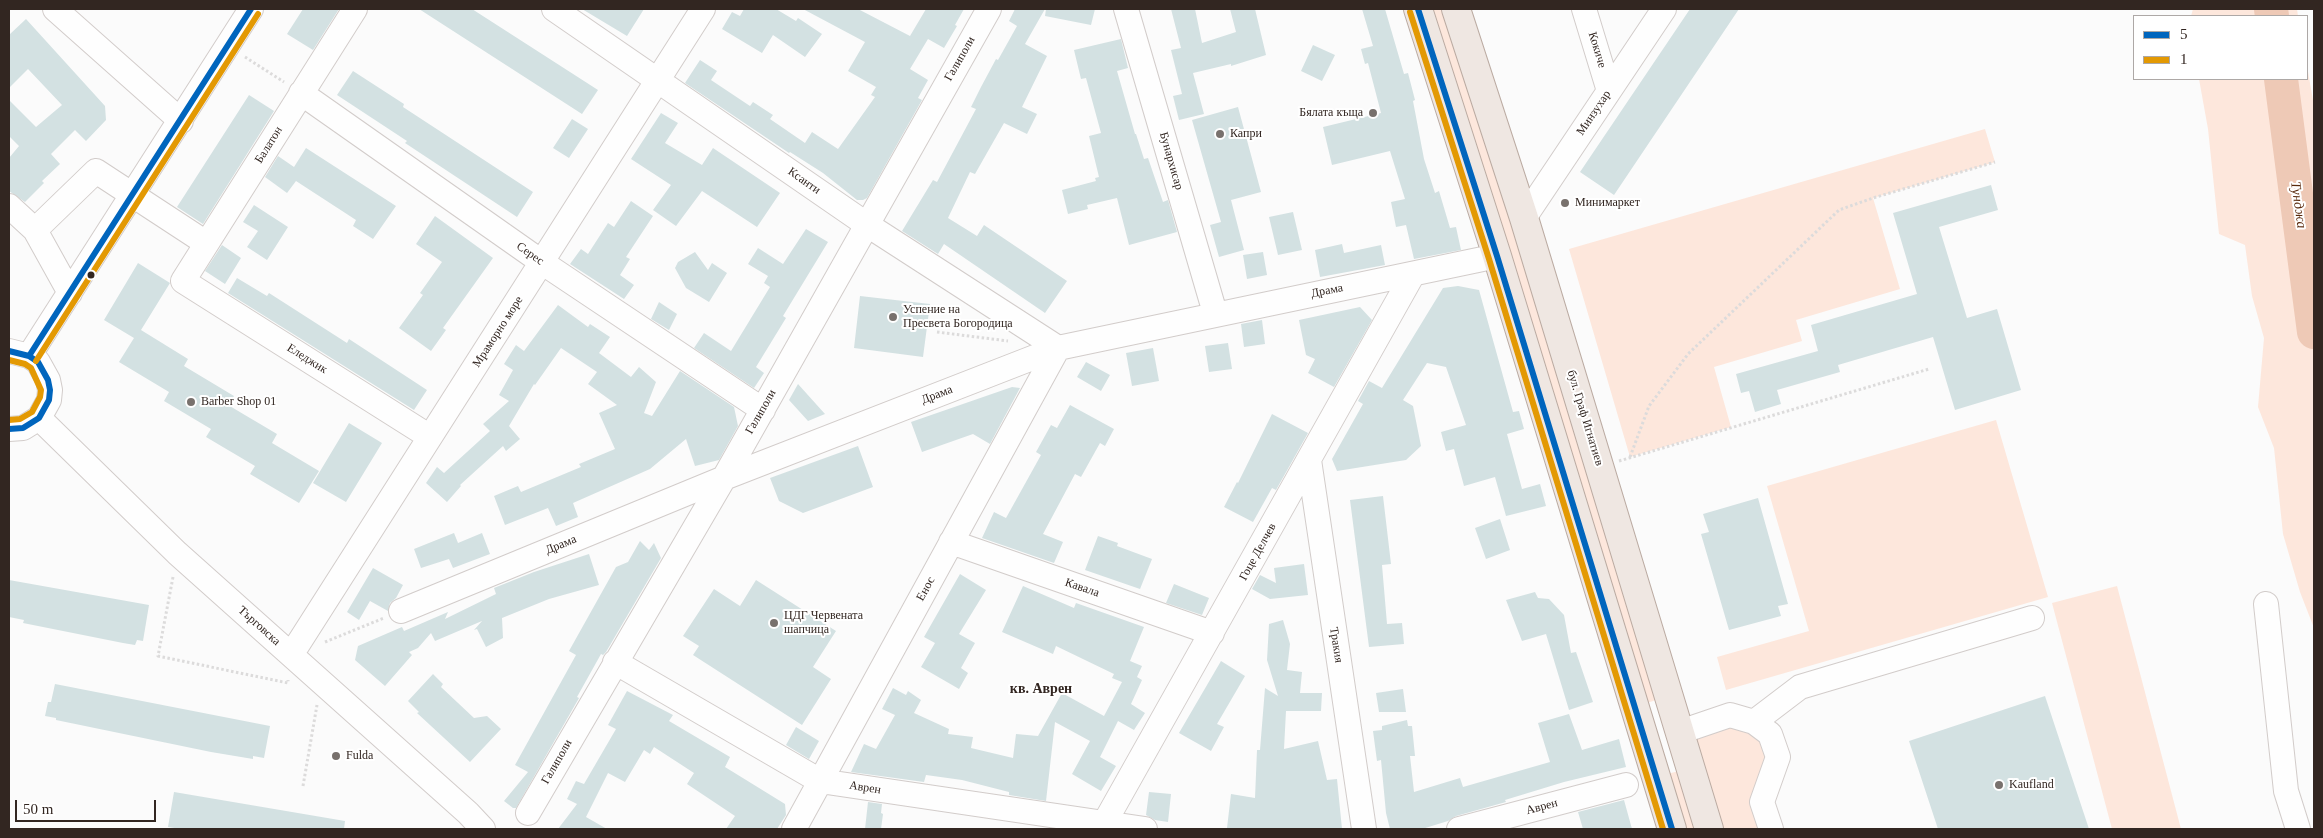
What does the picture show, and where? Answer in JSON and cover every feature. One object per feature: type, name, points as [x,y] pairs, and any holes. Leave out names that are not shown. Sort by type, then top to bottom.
[{"type":"main road","points":[[1418,9],[1497,256],[1672,829]]},
{"type":"main road","name":"бул. Граф Игнатиев","points":[[1456,9],[1524,218],[1709,829]]},
{"type":"main road","points":[[1497,256],[1524,218]]},
{"type":"main road","points":[[1645,743],[1680,732]]},
{"type":"street","points":[[55,9],[180,121]]},
{"type":"street","points":[[9,429],[23,428],[39,418],[49,400],[49,385],[44,370],[19,354],[70,293],[251,9]]},
{"type":"street","name":"Балатон","points":[[183,281],[355,9]]},
{"type":"street","name":"Ксанти","points":[[554,9],[866,224],[1058,348]]},
{"type":"street","name":"Мраморно море","points":[[291,655],[543,263],[703,9]]},
{"type":"street","name":"Галиполи","points":[[528,813],[763,410],[866,224],[989,9]]},
{"type":"street","name":"Бунархисар","points":[[1126,9],[1215,313]]},
{"type":"street","name":"Кокиче","points":[[1584,9],[1609,91]]},
{"type":"street","name":"Минзухар","points":[[1524,218],[1664,9]]},
{"type":"street","name":"Серес","points":[[301,93],[543,263],[763,410]]},
{"type":"street","points":[[35,230],[96,171],[206,243]]},
{"type":"street","points":[[9,206],[35,230],[70,293]]},
{"type":"street","name":"Драма","points":[[400,611],[724,478],[1058,348],[1215,313],[1497,256]]},
{"type":"street","name":"Гоце Делчев","points":[[1102,827],[1413,274]]},
{"type":"street","name":"Еледжик","points":[[183,281],[430,437]]},
{"type":"street","name":"Енос","points":[[794,829],[1058,348]]},
{"type":"street","name":"Търговска","points":[[39,418],[177,553],[468,813],[483,829]]},
{"type":"street","name":"Тракия","points":[[1309,460],[1364,829]]},
{"type":"street","name":"Кавала","points":[[951,542],[1212,634]]},
{"type":"street","points":[[2266,604],[2286,791],[2298,829]]},
{"type":"street","points":[[1754,722],[1800,687],[2032,618]]},
{"type":"street","name":"Аврен","points":[[615,662],[820,781],[1102,827],[1145,829]]},
{"type":"street","points":[[1680,732],[1730,716],[1754,722],[1770,734],[1778,756],[1762,802],[1771,829]]},
{"type":"street","name":"Аврен","points":[[1459,829],[1626,785]]},
{"type":"path","points":[[228,46],[301,93]]},
{"type":"path","points":[[1630,457],[1648,406],[1688,354],[1839,210],[1995,162]]},
{"type":"path","points":[[937,332],[1010,342]]},
{"type":"path","points":[[1600,468],[1630,457],[1929,369]]},
{"type":"path","points":[[177,553],[158,656],[288,683],[291,655],[400,611]]},
{"type":"path","points":[[303,786],[321,682]]},
{"type":"shaded area","points":[[1418,9],[1456,9],[1669,696],[1634,707]]},
{"type":"shaded area","points":[[2193,9],[2297,9],[2298,15],[2191,15]]},
{"type":"shaded area","points":[[2308,72],[2314,106],[2314,628],[2300,592],[2283,534],[2274,448],[2258,407],[2264,338],[2252,296],[2245,245],[2219,234],[2208,129],[2199,80],[2308,80]]},
{"type":"shaded area","points":[[1985,129],[1995,162],[1873,198],[1900,289],[1796,320],[1802,341],[1714,367],[1731,427],[1630,457],[1569,249]]},
{"type":"shaded area","points":[[1996,420],[2048,597],[1726,690],[1717,657],[1809,631],[1767,486]]},
{"type":"shaded area","points":[[2117,586],[2181,829],[2112,829],[2052,603]]},
{"type":"shaded area","points":[[1730,715],[1770,734],[1771,829],[1672,829],[1656,777],[1690,768],[1680,732]]},
{"type":"building","points":[[303,9],[339,9],[313,50],[287,34]]},
{"type":"building","points":[[419,9],[472,9],[598,90],[582,114]]},
{"type":"building","points":[[582,9],[644,9],[627,36]]},
{"type":"building","points":[[744,9],[776,9],[796,21],[798,18],[822,34],[805,57],[773,35],[762,53],[722,29],[732,12],[740,16]]},
{"type":"building","points":[[803,9],[858,9],[910,36],[926,9],[964,9],[955,25],[957,26],[944,48],[928,39],[910,69],[928,80],[918,98],[922,100],[867,198],[863,200],[857,200],[823,173],[789,153],[685,83],[700,60],[717,71],[711,80],[750,106],[753,102],[773,115],[770,119],[805,143],[812,132],[838,149],[875,97],[871,95],[876,87],[848,71],[865,42]]},
{"type":"building","points":[[1015,9],[1045,9],[1025,44],[1047,56],[1022,107],[1037,114],[1027,134],[1004,123],[975,174],[970,172],[948,218],[977,236],[984,225],[1067,281],[1045,313],[944,244],[938,254],[902,231],[933,180],[937,182],[976,109],[971,107],[996,59],[998,60],[1017,26],[1009,21]]},
{"type":"building","points":[[1046,9],[1095,9],[1091,25],[1045,16]]},
{"type":"building","points":[[1171,9],[1195,9],[1202,43],[1236,32],[1230,9],[1255,9],[1266,55],[1231,66],[1231,64],[1193,73],[1204,114],[1179,120],[1173,96],[1182,94],[1171,50],[1181,48]]},
{"type":"building","points":[[1362,9],[1385,9],[1404,74],[1408,73],[1415,100],[1413,101],[1424,159],[1435,193],[1439,191],[1450,228],[1456,227],[1461,250],[1414,259],[1406,225],[1396,227],[1391,202],[1405,199],[1390,151],[1332,165],[1323,127],[1381,113],[1368,63],[1365,64],[1361,49],[1373,46]]},
{"type":"building","points":[[1690,9],[1739,9],[1614,195],[1580,172]]},
{"type":"building","points":[[26,19],[105,106],[106,120],[86,141],[75,130],[51,154],[60,164],[42,181],[44,183],[25,202],[9,191],[9,158],[19,146],[9,136],[9,100],[36,127],[62,105],[28,69],[9,88],[9,35]]},
{"type":"building","points":[[1121,39],[1128,68],[1117,71],[1135,134],[1144,159],[1148,158],[1163,202],[1168,200],[1177,232],[1129,245],[1117,198],[1087,205],[1088,209],[1068,214],[1062,190],[1096,181],[1095,178],[1099,177],[1089,136],[1101,133],[1086,78],[1081,79],[1074,50]]},
{"type":"building","points":[[1313,45],[1335,55],[1322,81],[1301,71]]},
{"type":"building","points":[[353,71],[404,104],[403,107],[533,192],[517,217],[405,143],[407,141],[337,95]]},
{"type":"building","points":[[249,95],[274,111],[203,224],[177,207]]},
{"type":"building","points":[[1238,107],[1261,192],[1231,200],[1244,250],[1219,257],[1210,225],[1221,222],[1192,120]]},
{"type":"building","points":[[661,113],[678,123],[665,143],[702,165],[713,148],[780,193],[757,227],[702,191],[676,226],[653,210],[671,185],[631,159]]},
{"type":"building","points":[[572,119],[588,129],[569,158],[553,148]]},
{"type":"building","points":[[306,148],[396,206],[373,239],[353,226],[356,220],[296,181],[287,193],[265,177],[278,156],[294,167]]},
{"type":"building","points":[[1991,185],[1998,210],[1939,227],[1967,318],[1997,309],[2021,390],[1955,410],[1933,337],[1838,365],[1840,372],[1777,390],[1781,404],[1755,412],[1749,391],[1741,393],[1736,374],[1818,351],[1811,325],[1917,294],[1893,213]]},
{"type":"building","points":[[631,201],[653,216],[626,257],[630,259],[620,275],[634,285],[624,299],[570,264],[581,249],[588,254],[608,223],[614,227]]},
{"type":"building","points":[[254,205],[288,227],[267,260],[247,247],[258,231],[243,222]]},
{"type":"building","points":[[1293,212],[1302,250],[1278,255],[1269,217]]},
{"type":"building","points":[[435,216],[493,258],[443,328],[446,330],[431,351],[399,328],[423,295],[420,293],[442,262],[416,244]]},
{"type":"building","points":[[806,229],[828,242],[783,316],[786,318],[756,367],[764,373],[754,388],[694,348],[704,333],[731,351],[770,287],[764,283],[768,276],[748,264],[758,248],[783,264]]},
{"type":"building","points":[[1342,244],[1344,253],[1381,245],[1385,265],[1320,277],[1315,250]]},
{"type":"building","points":[[222,245],[241,258],[225,284],[205,271]]},
{"type":"building","points":[[695,252],[708,270],[712,263],[727,273],[709,302],[686,288],[675,268],[678,262]]},
{"type":"building","points":[[1263,252],[1267,275],[1247,279],[1243,255]]},
{"type":"building","points":[[138,263],[170,283],[141,330],[188,359],[184,366],[234,396],[228,405],[277,434],[272,443],[319,471],[299,503],[250,474],[255,466],[206,437],[211,429],[164,401],[169,392],[119,362],[134,338],[104,320]]},
{"type":"building","points":[[237,278],[267,296],[269,293],[347,343],[349,339],[427,390],[414,410],[228,293]]},
{"type":"building","points":[[1458,286],[1479,290],[1513,412],[1519,411],[1524,429],[1507,434],[1522,489],[1540,484],[1546,506],[1506,516],[1495,477],[1464,486],[1454,449],[1446,451],[1441,432],[1466,425],[1446,367],[1427,363],[1403,400],[1413,406],[1421,446],[1406,460],[1337,471],[1332,459],[1363,404],[1358,401],[1369,381],[1382,388],[1443,288]]},
{"type":"building","name":"Успение на Пресвета Богородица","points":[[860,296],[930,304],[923,357],[854,348]]},
{"type":"building","points":[[659,302],[677,314],[669,330],[651,319]]},
{"type":"building","points":[[558,305],[588,327],[590,324],[610,337],[599,353],[631,377],[639,367],[656,382],[644,413],[652,416],[680,371],[734,407],[738,426],[719,460],[695,466],[686,439],[650,469],[573,503],[578,517],[556,526],[548,508],[505,525],[494,496],[518,486],[521,492],[581,467],[579,464],[615,449],[599,413],[617,405],[588,384],[597,372],[561,348],[534,384],[509,426],[520,439],[506,451],[503,446],[460,485],[447,502],[426,483],[437,467],[444,473],[490,431],[483,424],[509,401],[499,395],[513,370],[504,364],[516,345],[524,351]]},
{"type":"building","points":[[1360,307],[1372,320],[1334,387],[1308,373],[1315,359],[1306,355],[1299,320]]},
{"type":"building","points":[[1262,320],[1265,344],[1244,347],[1241,324]]},
{"type":"building","points":[[1228,343],[1232,369],[1209,372],[1205,346]]},
{"type":"building","points":[[1153,348],[1159,381],[1132,386],[1126,353]]},
{"type":"building","points":[[1086,362],[1110,375],[1101,391],[1077,377]]},
{"type":"building","points":[[798,384],[825,414],[808,421],[789,400]]},
{"type":"building","points":[[1012,387],[1020,388],[990,444],[973,434],[922,452],[911,422]]},
{"type":"building","points":[[1070,405],[1114,429],[1105,446],[1100,443],[1081,477],[1075,474],[1043,534],[1063,542],[1054,563],[982,538],[994,512],[1006,518],[1041,455],[1036,452],[1051,425],[1057,428]]},
{"type":"building","points":[[1272,414],[1308,433],[1276,490],[1272,488],[1253,522],[1224,507]]},
{"type":"building","points":[[349,423],[382,443],[346,502],[313,483]]},
{"type":"building","points":[[858,446],[873,487],[803,513],[779,501],[770,478]]},
{"type":"building","points":[[1383,496],[1391,564],[1382,565],[1387,624],[1402,623],[1404,644],[1369,647],[1350,500]]},
{"type":"building","points":[[1758,498],[1788,604],[1778,606],[1781,616],[1729,630],[1701,534],[1709,532],[1703,514]]},
{"type":"building","points":[[1500,519],[1510,550],[1486,559],[1475,528]]},
{"type":"building","points":[[454,533],[458,543],[482,533],[490,554],[453,568],[449,559],[421,568],[414,549]]},
{"type":"building","points":[[1098,536],[1118,543],[1117,546],[1152,559],[1140,589],[1085,570]]},
{"type":"building","points":[[640,541],[649,550],[654,543],[661,558],[606,652],[603,655],[601,654],[577,697],[579,698],[516,808],[513,808],[504,801],[528,772],[515,765],[576,655],[569,651],[616,567],[628,562]]},
{"type":"building","points":[[589,554],[599,585],[549,599],[502,618],[503,638],[486,647],[477,629],[474,630],[482,621],[435,641],[431,633],[418,648],[409,652],[412,655],[385,686],[355,660],[358,646],[402,627],[404,631],[448,612],[445,619],[496,594],[494,588],[534,572]]},
{"type":"building","points":[[1304,564],[1308,595],[1270,599],[1252,589],[1260,575],[1276,583],[1274,568]]},
{"type":"building","points":[[373,568],[403,585],[396,598],[390,603],[388,611],[370,601],[359,620],[347,612]]},
{"type":"building","points":[[960,574],[986,590],[959,634],[975,643],[961,668],[968,673],[959,689],[921,667],[935,643],[924,637]]},
{"type":"building","points":[[9,580],[149,605],[143,641],[137,640],[135,645],[123,643],[23,623],[24,620],[9,617]]},
{"type":"building","points":[[756,580],[836,631],[813,667],[831,679],[802,725],[693,655],[699,646],[683,636],[714,589],[740,606]]},
{"type":"building","points":[[1174,584],[1209,598],[1202,615],[1166,603]]},
{"type":"building","points":[[1023,586],[1074,608],[1076,603],[1144,627],[1130,661],[1142,666],[1137,677],[1142,680],[1131,704],[1145,713],[1134,730],[1118,721],[1100,757],[1116,766],[1101,791],[1072,774],[1090,741],[1055,722],[1046,801],[1009,795],[1009,792],[962,780],[926,775],[924,782],[851,772],[864,744],[876,749],[895,715],[882,709],[893,688],[906,695],[908,691],[921,700],[914,713],[949,729],[948,734],[973,737],[971,748],[1013,758],[1016,734],[1038,736],[1062,693],[1104,716],[1122,682],[1112,678],[1114,674],[1056,646],[1053,654],[1002,632]]},
{"type":"building","points":[[1535,592],[1538,598],[1549,599],[1564,615],[1571,653],[1576,652],[1593,702],[1569,710],[1546,634],[1522,641],[1506,600]]},
{"type":"building","points":[[1283,620],[1290,644],[1287,670],[1302,672],[1300,693],[1322,693],[1321,711],[1286,711],[1284,749],[1318,741],[1327,780],[1337,779],[1342,829],[1227,828],[1231,794],[1255,798],[1257,750],[1260,750],[1265,688],[1278,696],[1267,660],[1269,624]]},
{"type":"building","points":[[1221,661],[1245,676],[1217,724],[1224,727],[1211,751],[1179,733]]},
{"type":"building","points":[[433,674],[443,684],[441,687],[474,718],[487,716],[501,729],[470,762],[417,713],[419,712],[408,701]]},
{"type":"building","points":[[55,684],[270,726],[264,758],[253,756],[253,759],[211,752],[56,720],[56,718],[45,716],[48,702],[51,702]]},
{"type":"building","points":[[1403,689],[1406,712],[1379,712],[1376,693]]},
{"type":"building","points":[[627,691],[673,715],[669,721],[730,757],[725,767],[785,804],[786,815],[777,829],[726,829],[735,816],[687,784],[694,773],[654,747],[650,754],[644,750],[625,782],[608,773],[586,817],[607,829],[558,829],[577,804],[567,799],[576,781],[584,784],[616,729],[608,725]]},
{"type":"building","name":"Kaufland","points":[[2045,696],[2089,829],[1938,829],[1909,741]]},
{"type":"building","points":[[1569,714],[1582,750],[1619,739],[1626,767],[1564,782],[1505,800],[1506,802],[1456,816],[1448,821],[1422,829],[1390,829],[1386,813],[1381,760],[1377,761],[1373,731],[1382,730],[1382,726],[1407,720],[1408,726],[1412,726],[1415,756],[1410,756],[1414,792],[1460,778],[1463,787],[1550,762],[1538,723]]},
{"type":"building","points":[[796,727],[819,741],[809,759],[786,745]]},
{"type":"building","points":[[174,792],[345,821],[344,829],[181,829],[168,827]]},
{"type":"building","points":[[1149,792],[1171,794],[1168,822],[1155,820],[1146,815]]},
{"type":"building","points":[[1624,800],[1632,829],[1583,829],[1578,812]]},
{"type":"building","points":[[868,802],[882,804],[881,829],[865,829]]},
{"type":"waterway","name":"Тунджа","points":[[2271,9],[2272,15]]},
{"type":"waterway","name":"Тунджа","points":[[2281,80],[2314,332]]},
{"type":"transit line","name":"5","points":[[29,356],[251,9]]},
{"type":"transit line","name":"5","points":[[1418,9],[1497,256],[1672,829]]},
{"type":"transit line","name":"1","points":[[1410,12],[1489,259],[1663,829]]},
{"type":"transit line","name":"1","points":[[36,361],[258,14]]},
{"type":"transit line","name":"5","points":[[9,351],[29,356],[38,362],[48,380],[50,390],[49,400],[39,418],[23,428],[9,429]]},
{"type":"transit line","name":"1","points":[[9,360],[25,364],[31,368],[41,390],[40,397],[32,412],[20,419],[9,420]]},
{"type":"place","name":"Бялата къща","points":[[1373,113]]},
{"type":"place","name":"Капри","points":[[1220,134]]},
{"type":"place","name":"Минимаркет","points":[[1565,203]]},
{"type":"place","name":"Успение на Пресвета Богородица","points":[[893,317]]},
{"type":"place","name":"Barber Shop 01","points":[[191,402]]},
{"type":"place","name":"ЦДГ Червената шапчица","points":[[774,623]]},
{"type":"place","name":"Fulda","points":[[336,756]]},
{"type":"place","name":"Kaufland","points":[[1999,785]]},
{"type":"district","name":"кв. Аврен","points":[[1041,689]]}]
